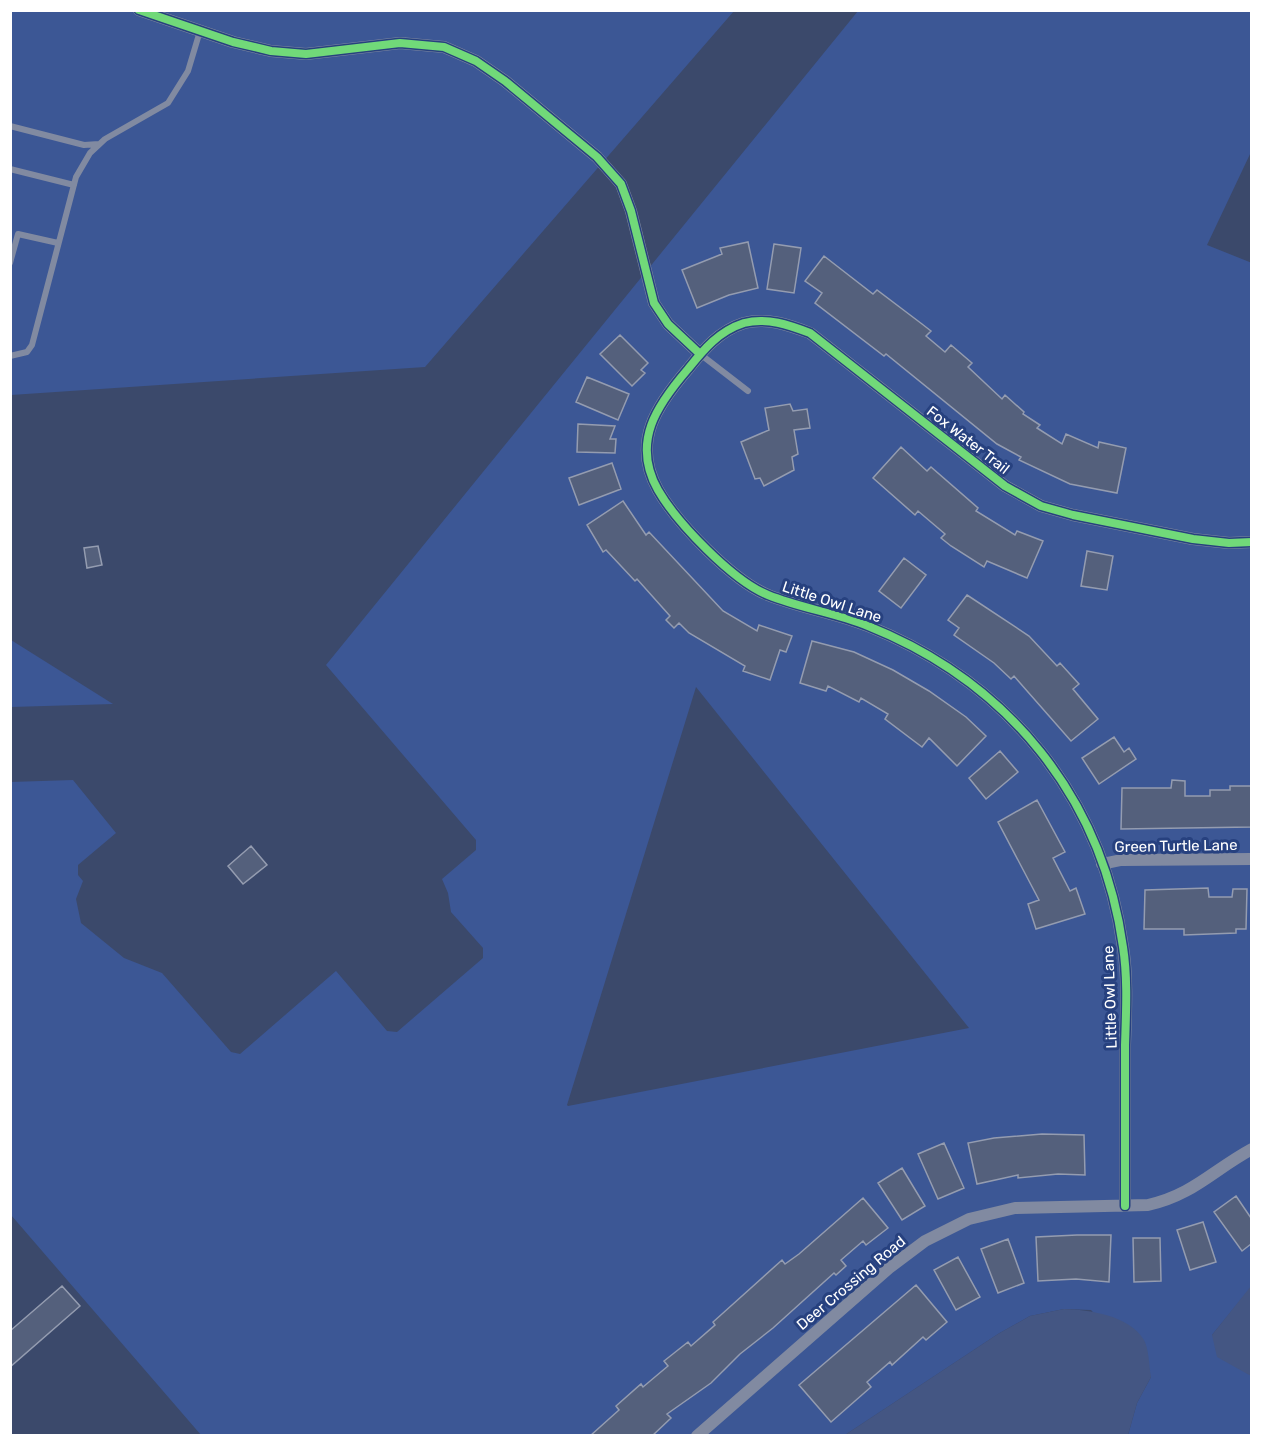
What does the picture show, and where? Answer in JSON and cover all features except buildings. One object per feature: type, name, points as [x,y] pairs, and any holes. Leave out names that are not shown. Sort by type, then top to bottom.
[{"type":"street","points":[[139,10],[200,31],[272,51],[306,54],[400,43],[444,47],[476,61],[505,81],[597,157],[621,184],[631,212],[654,303],[668,324],[700,354]]},
{"type":"street","name":"Fox Water Trail","points":[[700,354],[713,339],[746,323],[780,322],[810,333],[1005,486],[1041,506],[1193,539],[1229,543],[1251,542]]},
{"type":"street","name":"Little Owl Lane","points":[[700,354],[661,400],[647,440],[648,465],[664,499],[725,568],[747,585],[768,595],[865,624],[951,667],[986,694],[1016,722],[1052,765],[1076,804],[1095,843],[1114,899],[1124,949],[1125,1206]]},
{"type":"street","name":"Green Turtle Lane","points":[[1102,864],[1121,860],[1251,859]]},
{"type":"street","name":"Deer Crossing Road","points":[[697,1436],[889,1268],[925,1241],[969,1219],[1015,1208],[1148,1205],[1180,1196],[1251,1149]]},
{"type":"lane","points":[[10,356],[27,352],[32,345],[58,243],[81,166],[99,144],[119,130],[150,115],[168,103],[189,71],[200,31]]},
{"type":"lane","points":[[10,126],[84,145],[99,144]]},
{"type":"lane","points":[[10,169],[74,185]]},
{"type":"lane","points":[[10,236],[18,234],[58,243]]},
{"type":"lane","points":[[10,263],[18,234]]},
{"type":"lane","points":[[700,354],[748,391]]},
{"type":"shaded area","points":[[11,11],[734,11],[425,367],[11,395]]},
{"type":"shaded area","points":[[858,11],[1251,11],[1251,152],[1207,245],[1252,263],[1252,1286],[1212,1335],[1251,1376],[1251,1435],[1128,1435],[1137,1403],[1151,1377],[1091,1310],[1064,1309],[1030,1316],[998,1334],[845,1435],[201,1435],[11,1215],[10,782],[73,780],[116,833],[78,865],[78,875],[83,881],[76,899],[81,923],[124,958],[162,973],[231,1052],[240,1054],[336,971],[387,1031],[397,1032],[483,958],[483,948],[451,912],[448,893],[442,879],[476,850],[476,840],[326,665]],"holes":[[[696,687],[969,1028],[567,1105]]]},
{"type":"shaded area","points":[[11,640],[113,704],[11,707]]},
{"type":"shaded area","points":[[1251,1286],[1251,1376],[1217,1357],[1212,1335]]},
{"type":"shaded area","points":[[1064,1309],[1108,1315],[1119,1319],[1129,1325],[1144,1340],[1151,1377],[1137,1403],[1128,1435],[845,1435],[998,1334],[1030,1316]]},
{"type":"cycle path","points":[[139,10],[233,42],[271,51],[306,54],[400,43],[444,47],[476,61],[505,81],[597,157],[621,184],[631,211],[654,303],[668,324],[700,354]]},
{"type":"cycle path","points":[[1125,1206],[1126,971],[1123,947],[1112,892],[1094,841],[1070,794],[1040,751],[1005,713],[964,679],[918,650],[868,626],[768,595],[754,588],[723,564],[692,534],[658,490],[650,472],[647,440],[651,425],[666,396],[706,348],[735,326],[753,321],[778,323],[810,333],[1005,486],[1041,506],[1073,515],[1193,539],[1229,543],[1252,542]]}]
